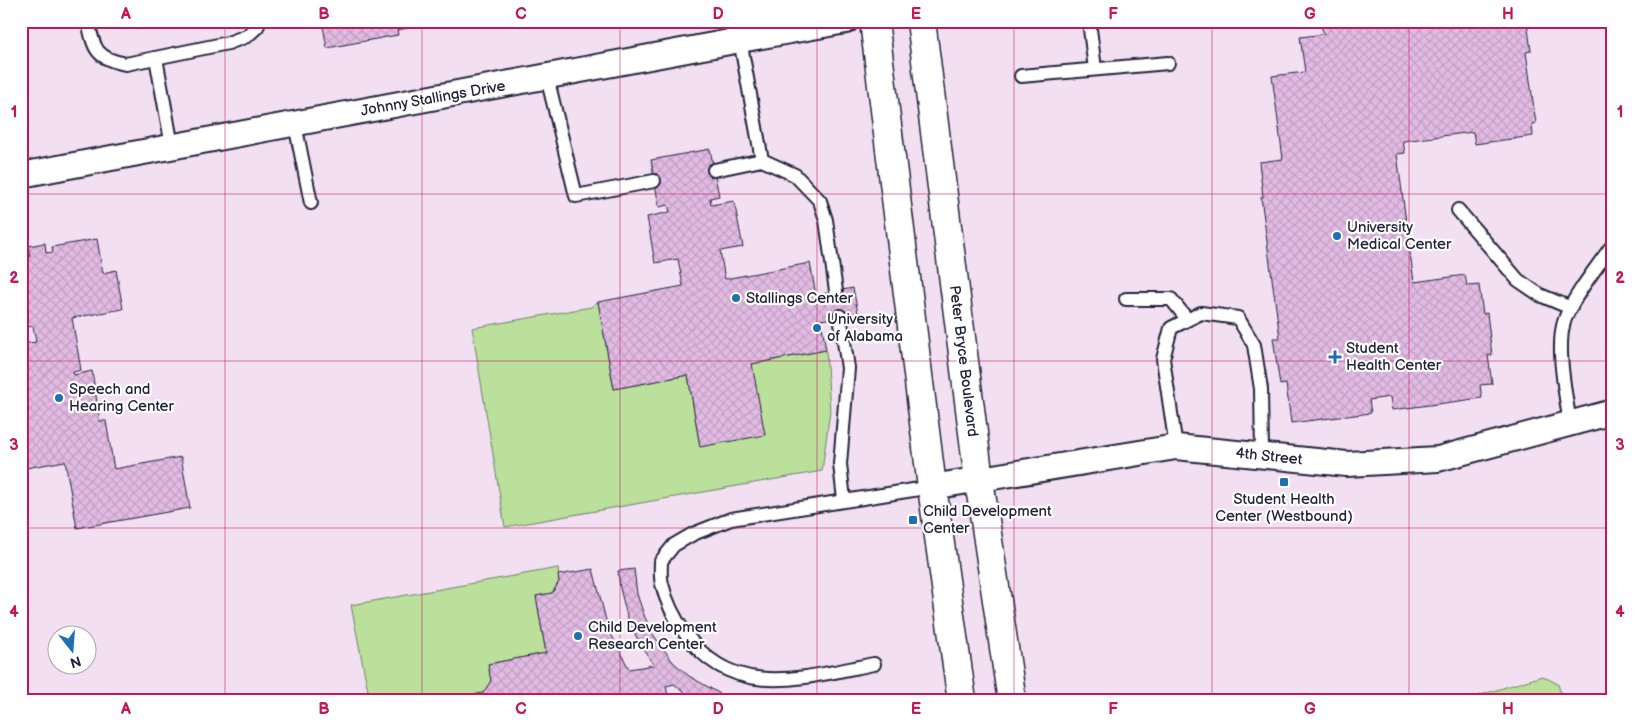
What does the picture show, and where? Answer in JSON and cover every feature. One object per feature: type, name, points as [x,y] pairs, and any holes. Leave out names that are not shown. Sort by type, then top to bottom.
[{"type":"street","name":"Johnny Stallings Drive","points":[[21,174],[846,21]]},
{"type":"street","points":[[874,21],[932,487],[962,701]]},
{"type":"street","name":"Peter Bryce Boulevard","points":[[920,21],[979,480],[1012,701]]},
{"type":"street","name":"4th Street","points":[[932,487],[1176,447],[1348,464],[1438,459],[1608,414]]},
{"type":"lane","points":[[88,21],[92,40],[99,52],[109,61],[126,64],[228,43],[246,36],[257,27],[260,21]]},
{"type":"lane","points":[[1089,21],[1095,69]]},
{"type":"lane","points":[[740,40],[762,160]]},
{"type":"lane","points":[[156,58],[172,146]]},
{"type":"lane","points":[[1021,76],[1168,64]]},
{"type":"lane","points":[[547,77],[576,196],[654,181]]},
{"type":"lane","points":[[295,124],[312,203]]},
{"type":"lane","points":[[714,170],[762,160],[796,174],[820,201],[826,220],[836,291]]},
{"type":"lane","points":[[1458,210],[1518,280],[1540,295],[1571,308]]},
{"type":"lane","points":[[1570,424],[1562,372],[1562,334],[1565,320],[1611,247],[1613,247]]},
{"type":"lane","points":[[1126,299],[1172,300],[1187,320]]},
{"type":"lane","points":[[1176,447],[1163,359],[1171,328],[1201,313],[1238,318],[1254,345],[1261,389],[1262,455]]},
{"type":"lane","points":[[840,316],[848,368],[840,464],[844,500]]},
{"type":"lane","points":[[874,664],[794,679],[750,678],[721,668],[695,648],[676,620],[662,584],[661,561],[674,545],[693,534],[731,519],[932,487]]},
{"type":"shaded area","name":"University of Alabama","points":[[21,21],[1613,21],[1613,701],[21,701]]},
{"type":"green space","points":[[598,302],[614,389],[688,375],[700,447],[752,364],[826,350],[830,411],[822,471],[505,527],[472,328],[591,307]]},
{"type":"green space","points":[[558,568],[559,582],[552,593],[536,596],[546,653],[488,664],[491,681],[483,693],[443,701],[370,701],[351,605]]},
{"type":"green space","points":[[1542,676],[1558,684],[1563,701],[1461,701]]},
{"type":"building","points":[[322,21],[442,22],[397,30],[398,35],[327,48]]},
{"type":"building","name":"University Medical Center","points":[[1319,21],[1527,21],[1531,51],[1526,52],[1536,123],[1532,124],[1533,136],[1475,144],[1473,132],[1403,141],[1405,153],[1397,154],[1414,282],[1465,275],[1467,286],[1479,285],[1483,314],[1487,313],[1492,355],[1488,355],[1492,384],[1480,385],[1482,398],[1392,410],[1390,397],[1369,400],[1371,413],[1291,423],[1286,384],[1280,385],[1273,338],[1280,338],[1261,197],[1263,197],[1259,162],[1283,159],[1272,76],[1305,72],[1300,37],[1324,34]]},
{"type":"building","name":"Stallings Center","points":[[710,149],[719,196],[710,198],[711,205],[734,201],[743,247],[720,251],[725,279],[810,263],[816,295],[853,288],[858,313],[821,320],[826,350],[752,364],[765,435],[700,447],[688,375],[614,389],[598,302],[683,286],[678,259],[655,263],[647,217],[670,212],[668,205],[659,207],[651,160]]},
{"type":"building","name":"Speech and Hearing Center","points":[[97,239],[103,273],[116,270],[123,309],[72,318],[81,370],[73,372],[74,375],[92,371],[100,421],[106,421],[114,469],[181,457],[190,508],[77,528],[65,461],[21,469],[21,344],[36,342],[33,326],[21,328],[21,253],[22,258],[30,257],[28,246],[45,243],[46,253],[53,252],[52,247]]},
{"type":"building","name":"Child Development Research Center","points":[[593,569],[608,628],[629,669],[654,665],[628,620],[620,588],[618,571],[634,569],[637,594],[652,633],[673,662],[689,676],[722,695],[719,701],[696,701],[674,684],[666,686],[669,701],[454,701],[454,699],[483,693],[491,681],[488,664],[546,653],[536,596],[552,593],[559,582],[558,575]]},
{"type":"place","name":"University Medical Center","points":[[1337,236]]},
{"type":"place","name":"Stallings Center","points":[[736,298]]},
{"type":"place","name":"University of Alabama","points":[[817,328]]},
{"type":"place","name":"Student Health Center","points":[[1335,357]]},
{"type":"place","name":"Speech and Hearing Center","points":[[59,398]]},
{"type":"place","name":"Student Health Center (Westbound)","points":[[1284,482]]},
{"type":"place","name":"Child Development Center","points":[[913,520]]},
{"type":"place","name":"Child Development Research Center","points":[[578,636]]}]
